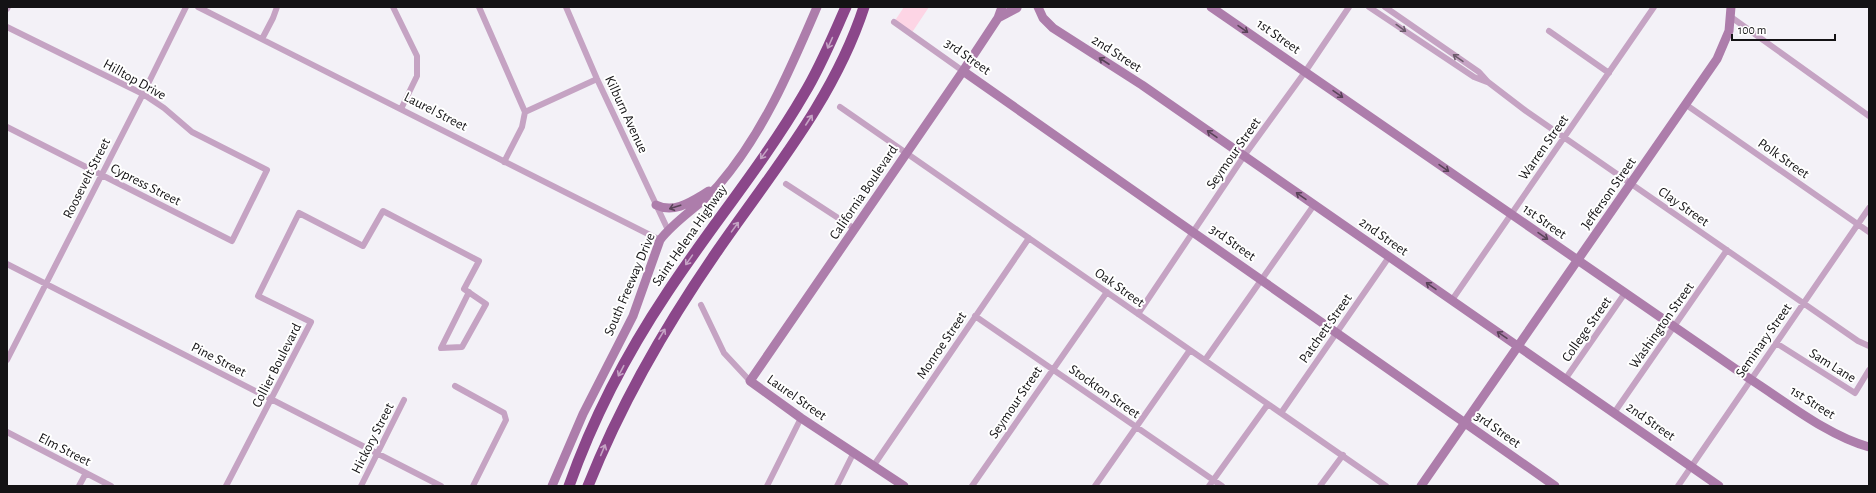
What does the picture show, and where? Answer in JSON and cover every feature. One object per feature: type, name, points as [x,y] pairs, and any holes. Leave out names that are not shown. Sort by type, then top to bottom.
[{"type":"highway","name":"Saint Helena Highway","points":[[569,486],[603,405],[635,345],[683,268],[778,135],[804,94],[827,51],[846,7]]},
{"type":"highway","points":[[820,103],[843,59],[864,7]]},
{"type":"highway","points":[[588,486],[624,403],[664,330],[719,249],[793,145],[820,103],[853,47],[869,7]]},
{"type":"street","name":"Roosevelt Street","points":[[7,360],[186,7]]},
{"type":"street","name":"Laurel Street","points":[[198,7],[660,240]]},
{"type":"street","points":[[262,39],[277,7]]},
{"type":"street","points":[[393,7],[417,56],[417,76],[401,109]]},
{"type":"street","points":[[479,7],[525,112],[522,127],[504,162]]},
{"type":"street","name":"Kilburn Avenue","points":[[566,7],[597,79],[668,230]]},
{"type":"street","name":"South Freeway Drive","points":[[552,486],[583,414],[633,316],[660,240],[668,230],[698,206],[718,185],[745,148],[773,103],[817,7]]},
{"type":"street","name":"California Boulevard","points":[[750,381],[963,70],[998,18],[1002,7]]},
{"type":"street","points":[[1015,8],[1027,7]]},
{"type":"street","name":"2nd Street","points":[[1038,7],[1043,18],[1053,28],[1142,85],[1566,378],[1719,486]]},
{"type":"street","name":"1st Street","points":[[1211,7],[1750,379],[1836,434],[1851,442],[1869,447]]},
{"type":"street","name":"Seymour Street","points":[[1138,314],[1244,156],[1305,72],[1349,7]]},
{"type":"street","points":[[1369,7],[1474,77],[1488,82]]},
{"type":"street","points":[[1385,7],[1479,72],[1488,82]]},
{"type":"street","name":"Warren Street","points":[[1452,300],[1654,7]]},
{"type":"street","name":"Jefferson Street","points":[[1421,486],[1632,183],[1721,52],[1726,38],[1732,7]]},
{"type":"street","name":"California Boulevard","points":[[998,18],[1015,8]]},
{"type":"street","points":[[1731,17],[1869,116]]},
{"type":"street","name":"3rd Street","points":[[894,22],[1555,486]]},
{"type":"street","name":"Hilltop Drive","points":[[7,27],[143,94],[164,108],[192,132],[267,170],[232,241]]},
{"type":"street","points":[[1549,31],[1609,73]]},
{"type":"street","points":[[525,112],[597,79]]},
{"type":"street","name":"Clay Street","points":[[1488,82],[1564,137],[1858,341],[1869,346]]},
{"type":"street","name":"Polk Street","points":[[1685,104],[1869,232]]},
{"type":"street","name":"Oak Street","points":[[840,107],[1386,486]]},
{"type":"street","name":"Cypress Street","points":[[7,127],[232,241]]},
{"type":"street","points":[[786,184],[855,229]]},
{"type":"street","points":[[656,205],[664,209],[675,209],[718,185]]},
{"type":"street","points":[[1205,360],[1314,205]]},
{"type":"street","name":"Seminary Street","points":[[1678,486],[1750,379],[1869,208]]},
{"type":"street","name":"Collier Boulevard","points":[[226,486],[272,400],[311,322],[258,296],[300,213],[363,246],[383,211],[479,261],[464,289],[469,292],[486,304],[462,348],[441,348],[469,292]]},
{"type":"street","name":"Monroe Street","points":[[874,465],[1029,238]]},
{"type":"street","name":"Washington Street","points":[[1614,413],[1727,250]]},
{"type":"street","name":"Patchett Street","points":[[1281,413],[1389,257]]},
{"type":"street","name":"Pine Street","points":[[7,264],[441,486]]},
{"type":"street","name":"Seymour Street","points":[[972,486],[1107,292]]},
{"type":"street","name":"College Street","points":[[1566,378],[1625,293]]},
{"type":"street","name":"Laurel Street","points":[[701,305],[724,353],[750,381],[801,418],[904,486]]},
{"type":"street","name":"Stockton Street","points":[[975,316],[1222,486]]},
{"type":"street","name":"Sam Lane","points":[[1776,343],[1855,392],[1869,370]]},
{"type":"street","points":[[1095,486],[1137,428],[1190,350]]},
{"type":"street","points":[[455,386],[504,412],[506,420],[473,486]]},
{"type":"street","name":"Hickory Street","points":[[361,486],[404,400]]},
{"type":"street","points":[[1209,486],[1268,404]]},
{"type":"street","points":[[767,486],[801,418]]},
{"type":"street","name":"Elm Street","points":[[7,432],[111,486]]},
{"type":"street","points":[[837,486],[854,452]]},
{"type":"street","points":[[1320,486],[1343,456]]},
{"type":"street","points":[[79,486],[86,473]]},
{"type":"shaded area","points":[[904,7],[929,7],[911,34],[894,22]]}]
